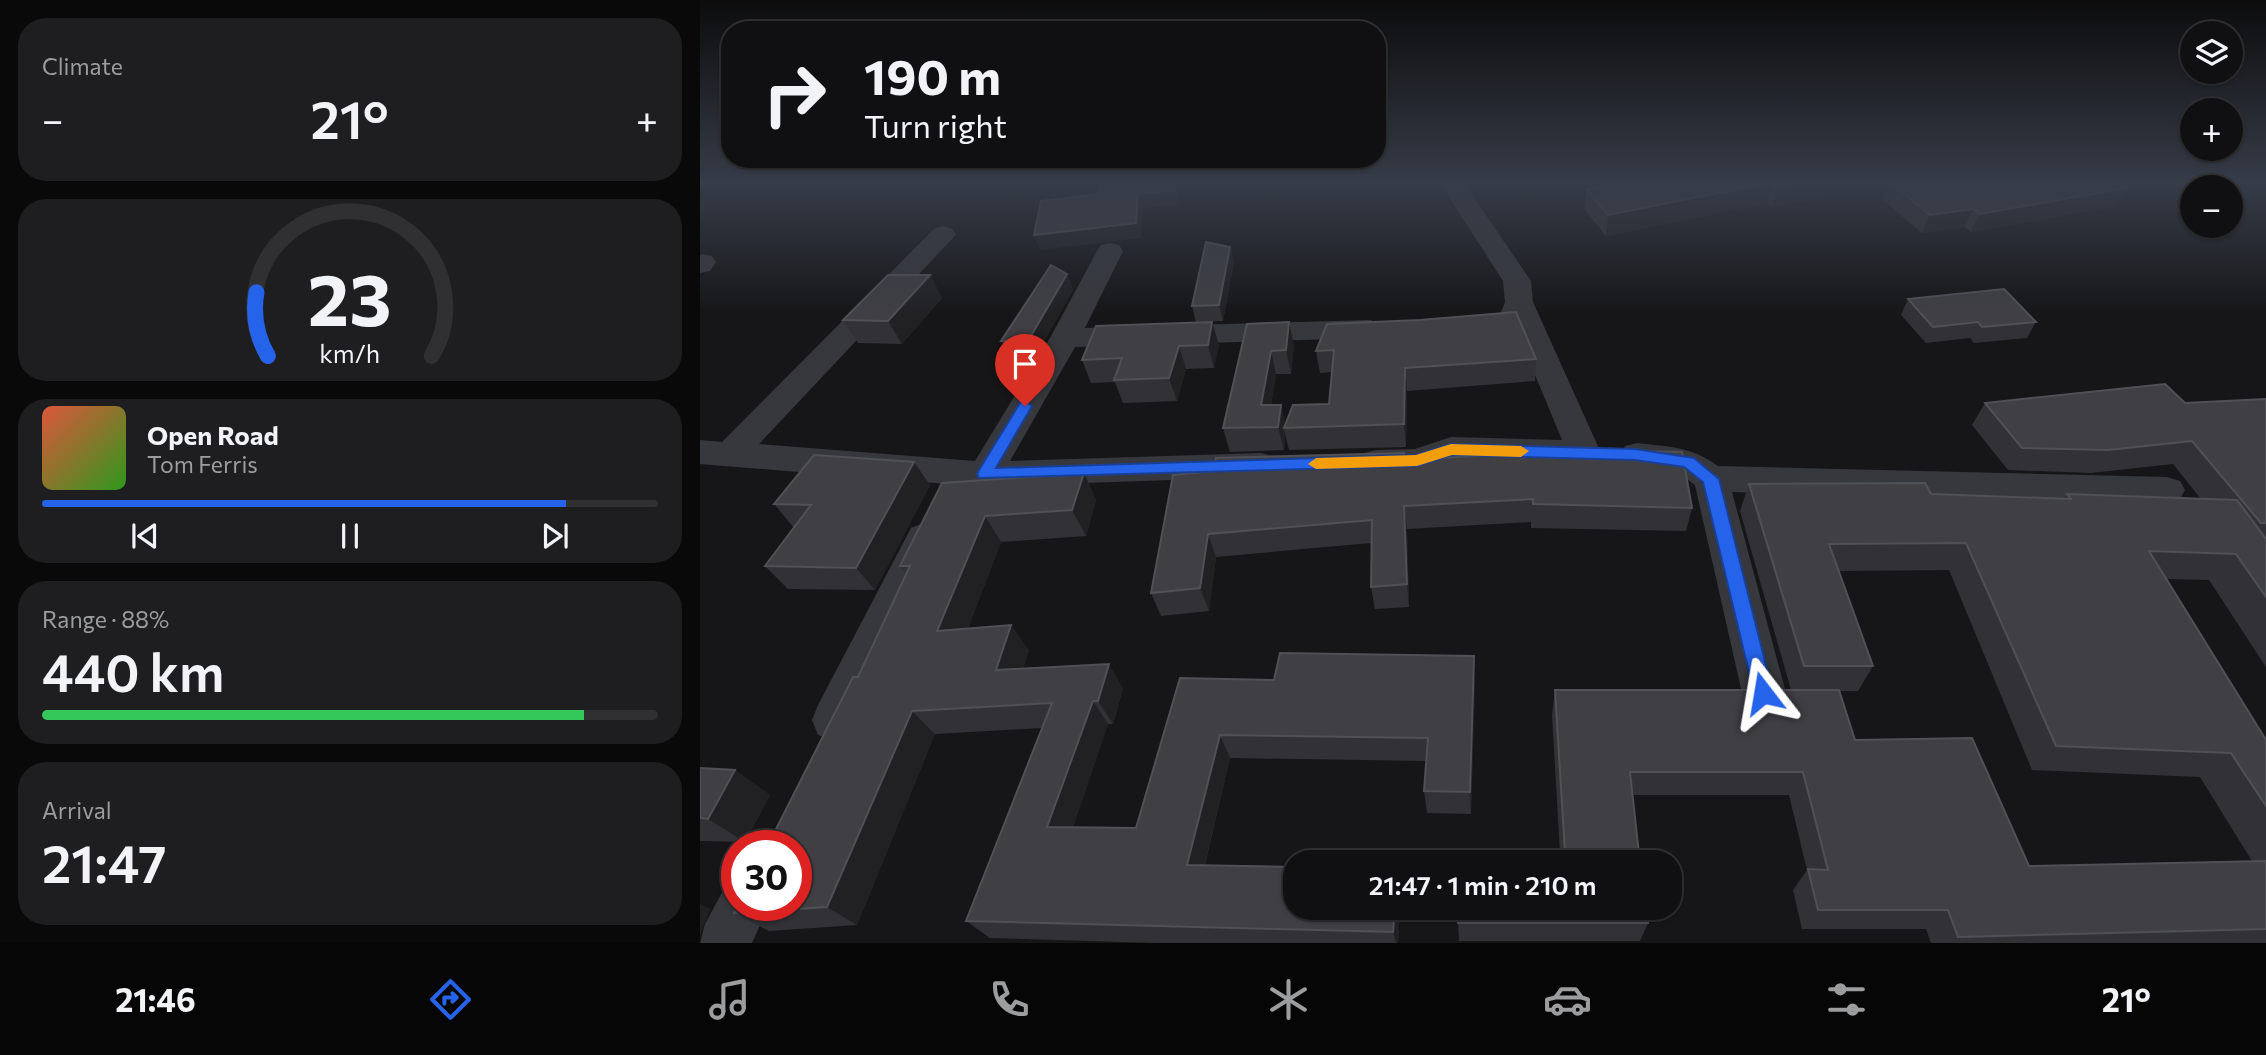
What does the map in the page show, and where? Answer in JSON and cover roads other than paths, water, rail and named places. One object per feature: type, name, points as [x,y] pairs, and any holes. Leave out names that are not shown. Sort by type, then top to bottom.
[{"type":"street","points":[[1481,227],[1517,281],[1519,302],[1584,453]]},
{"type":"street","points":[[715,453],[943,234]]},
{"type":"street","points":[[816,758],[945,495],[985,474],[1065,338],[1110,251]]},
{"type":"street","points":[[1446,327],[1487,326],[1511,322],[1519,302]]},
{"type":"street","points":[[1065,338],[1392,329]]},
{"type":"street","points":[[1347,463],[1417,461],[1451,449],[1584,453],[1635,455],[1688,462],[1711,479],[2167,490]]},
{"type":"street","points":[[715,453],[985,474],[1292,465]]},
{"type":"street","points":[[1711,479],[1763,693]]},
{"type":"street","points":[[724,943],[735,921]]}]
